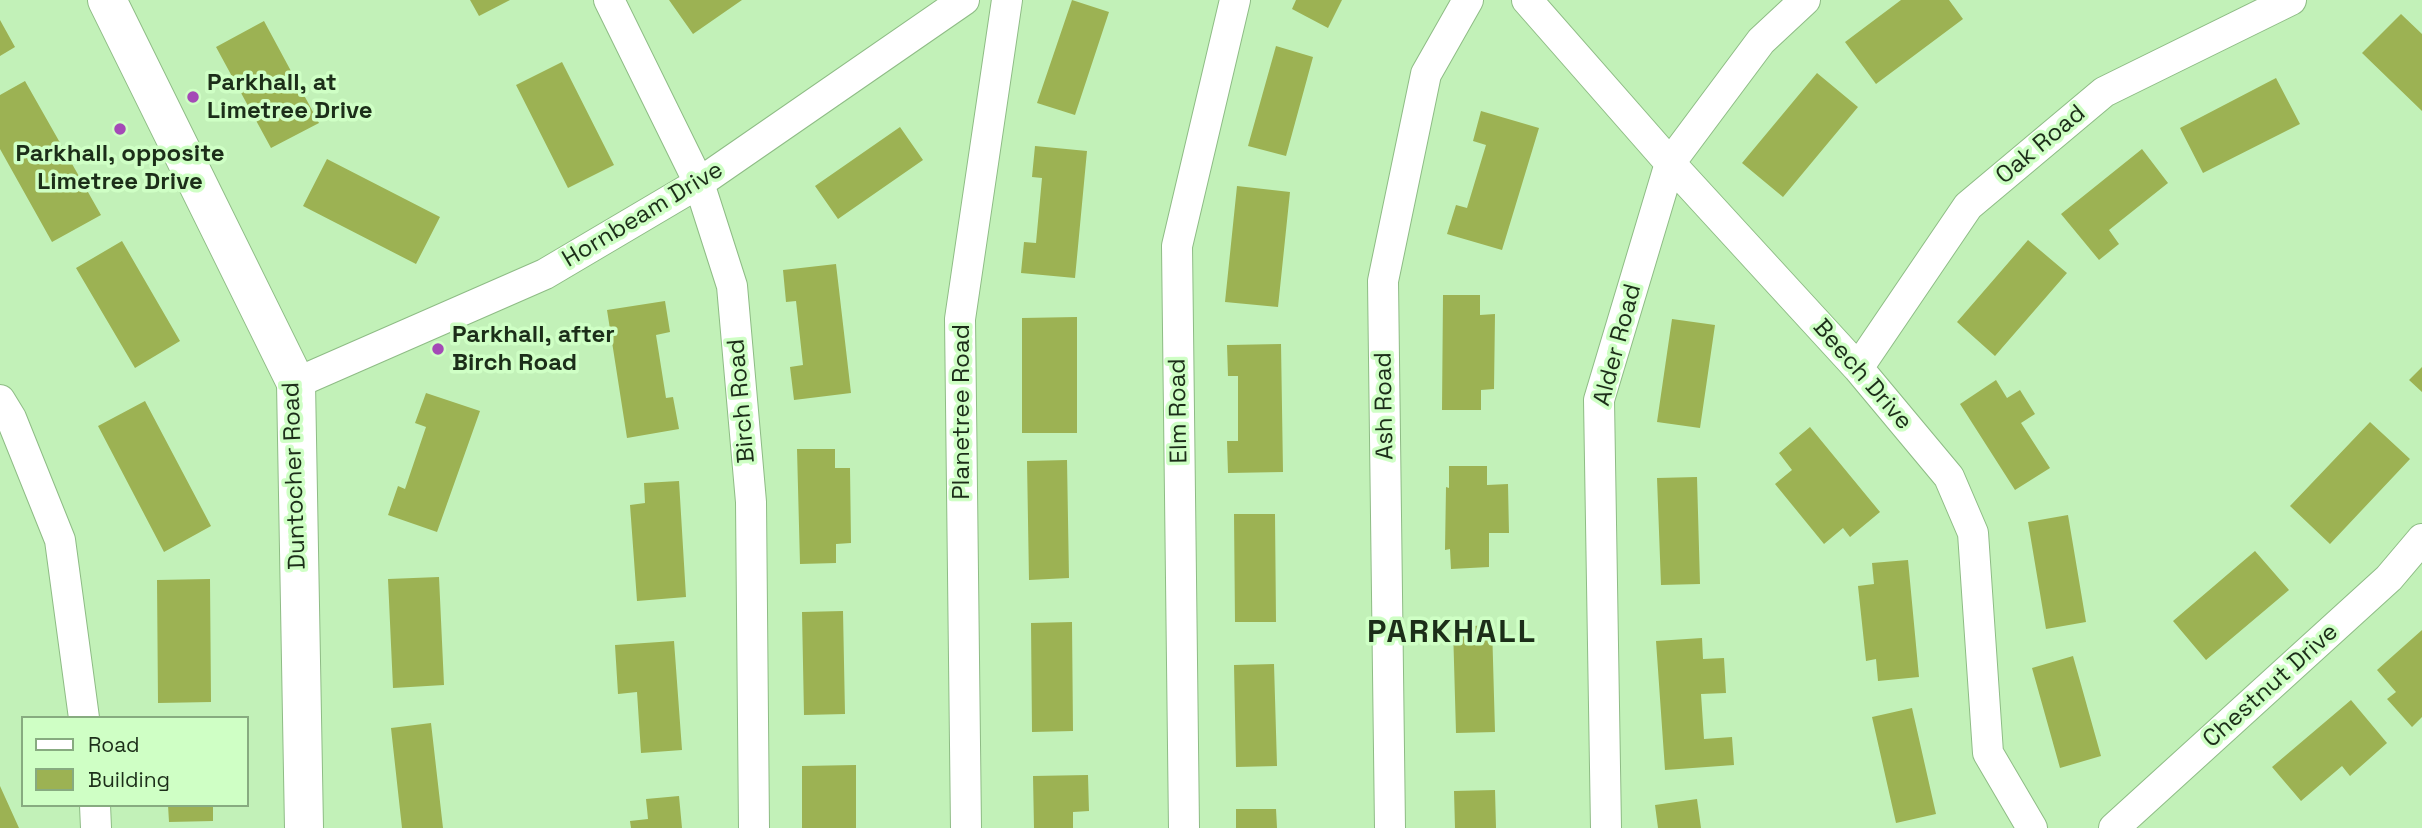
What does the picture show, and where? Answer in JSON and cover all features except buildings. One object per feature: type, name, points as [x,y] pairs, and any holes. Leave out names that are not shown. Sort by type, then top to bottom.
[{"type":"main road","name":"Duntocher Road","points":[[107,0],[296,383],[304,828]]},
{"type":"street","name":"Birch Road","points":[[609,0],[699,183],[732,286],[751,502],[754,828]]},
{"type":"street","name":"Hornbeam Drive","points":[[296,383],[545,274],[699,183],[964,0]]},
{"type":"street","name":"Planetree Road","points":[[967,828],[960,319],[1007,0]]},
{"type":"street","name":"Elm Road","points":[[1184,828],[1177,246],[1235,0]]},
{"type":"street","name":"Ash Road","points":[[1390,828],[1383,281],[1426,74],[1468,0]]},
{"type":"street","name":"Beech Drive","points":[[1527,0],[1670,163],[1858,368],[1949,477],[1973,533],[1988,752],[2032,828]]},
{"type":"street","name":"Alder Road","points":[[1606,828],[1599,400],[1670,163],[1761,41],[1805,0]]},
{"type":"street","name":"Oak Road","points":[[1858,368],[1968,206],[2104,92],[2291,0]]},
{"type":"street","points":[[0,400],[11,418],[60,540],[84,716]]},
{"type":"street","name":"Chestnut Drive","points":[[2114,828],[2389,578],[2422,539]]},
{"type":"street","points":[[95,807],[96,828]]},
{"type":"place","name":"Parkhall, at Limetree Drive","points":[[193,97]]},
{"type":"place","name":"Parkhall, opposite Limetree Drive","points":[[120,129]]},
{"type":"place","name":"Parkhall, after Birch Road","points":[[438,349]]},
{"type":"district","name":"PARKHALL","points":[[1452,633]]}]
